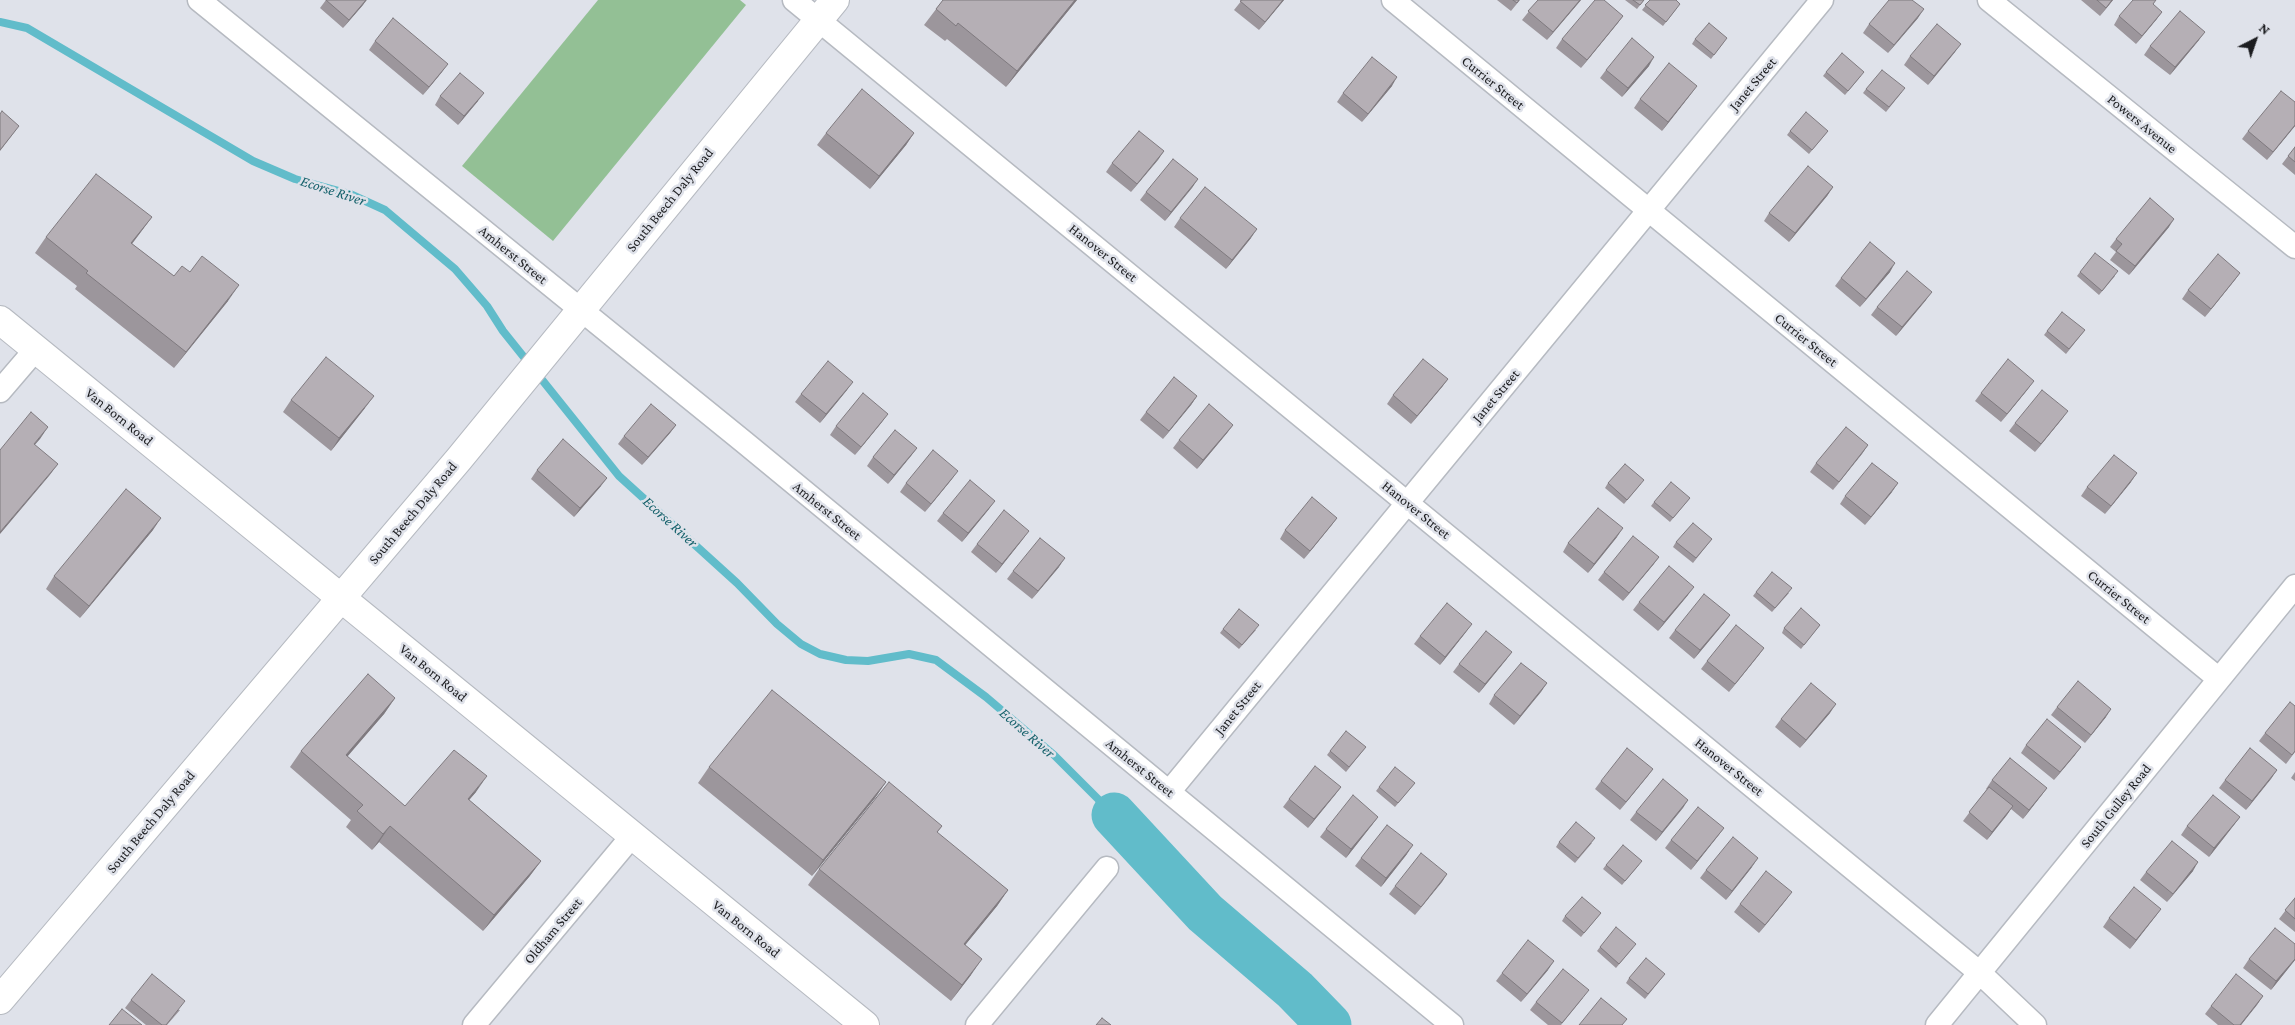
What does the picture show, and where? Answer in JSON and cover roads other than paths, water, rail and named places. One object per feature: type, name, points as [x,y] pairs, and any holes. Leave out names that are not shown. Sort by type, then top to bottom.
[{"type":"main road","name":"South Beech Daly Road","points":[[0,1000],[550,348],[827,10]]},
{"type":"main road","name":"Van Born Road","points":[[0,320],[865,1025]]},
{"type":"street","name":"Amherst Street","points":[[199,0],[1452,1025]]},
{"type":"street","name":"Hanover Street","points":[[794,0],[827,10],[1407,502],[1980,973],[2035,1025]]},
{"type":"street","name":"Currier Street","points":[[1393,0],[2220,679]]},
{"type":"street","name":"Janet Street","points":[[1169,792],[1822,0]]},
{"type":"street","name":"Powers Avenue","points":[[1989,0],[2295,247]]},
{"type":"street","points":[[0,391],[36,349]]},
{"type":"street","name":"South Gulley Road","points":[[1937,1025],[2295,586]]},
{"type":"street","name":"Oldham Street","points":[[474,1025],[632,836]]},
{"type":"street","points":[[977,1025],[1107,868]]},
{"type":"waterway","name":"Ecorse River","points":[[0,22],[27,28],[253,161],[295,179],[350,194],[385,210],[455,269],[487,306],[503,331],[619,476],[737,583],[777,624],[801,644],[820,654],[846,660],[868,661],[909,654],[936,660],[986,697],[1054,755],[1114,815]]},
{"type":"waterway","name":"Ecorse River","points":[[1114,815],[1205,913],[1295,990],[1329,1025]]}]
